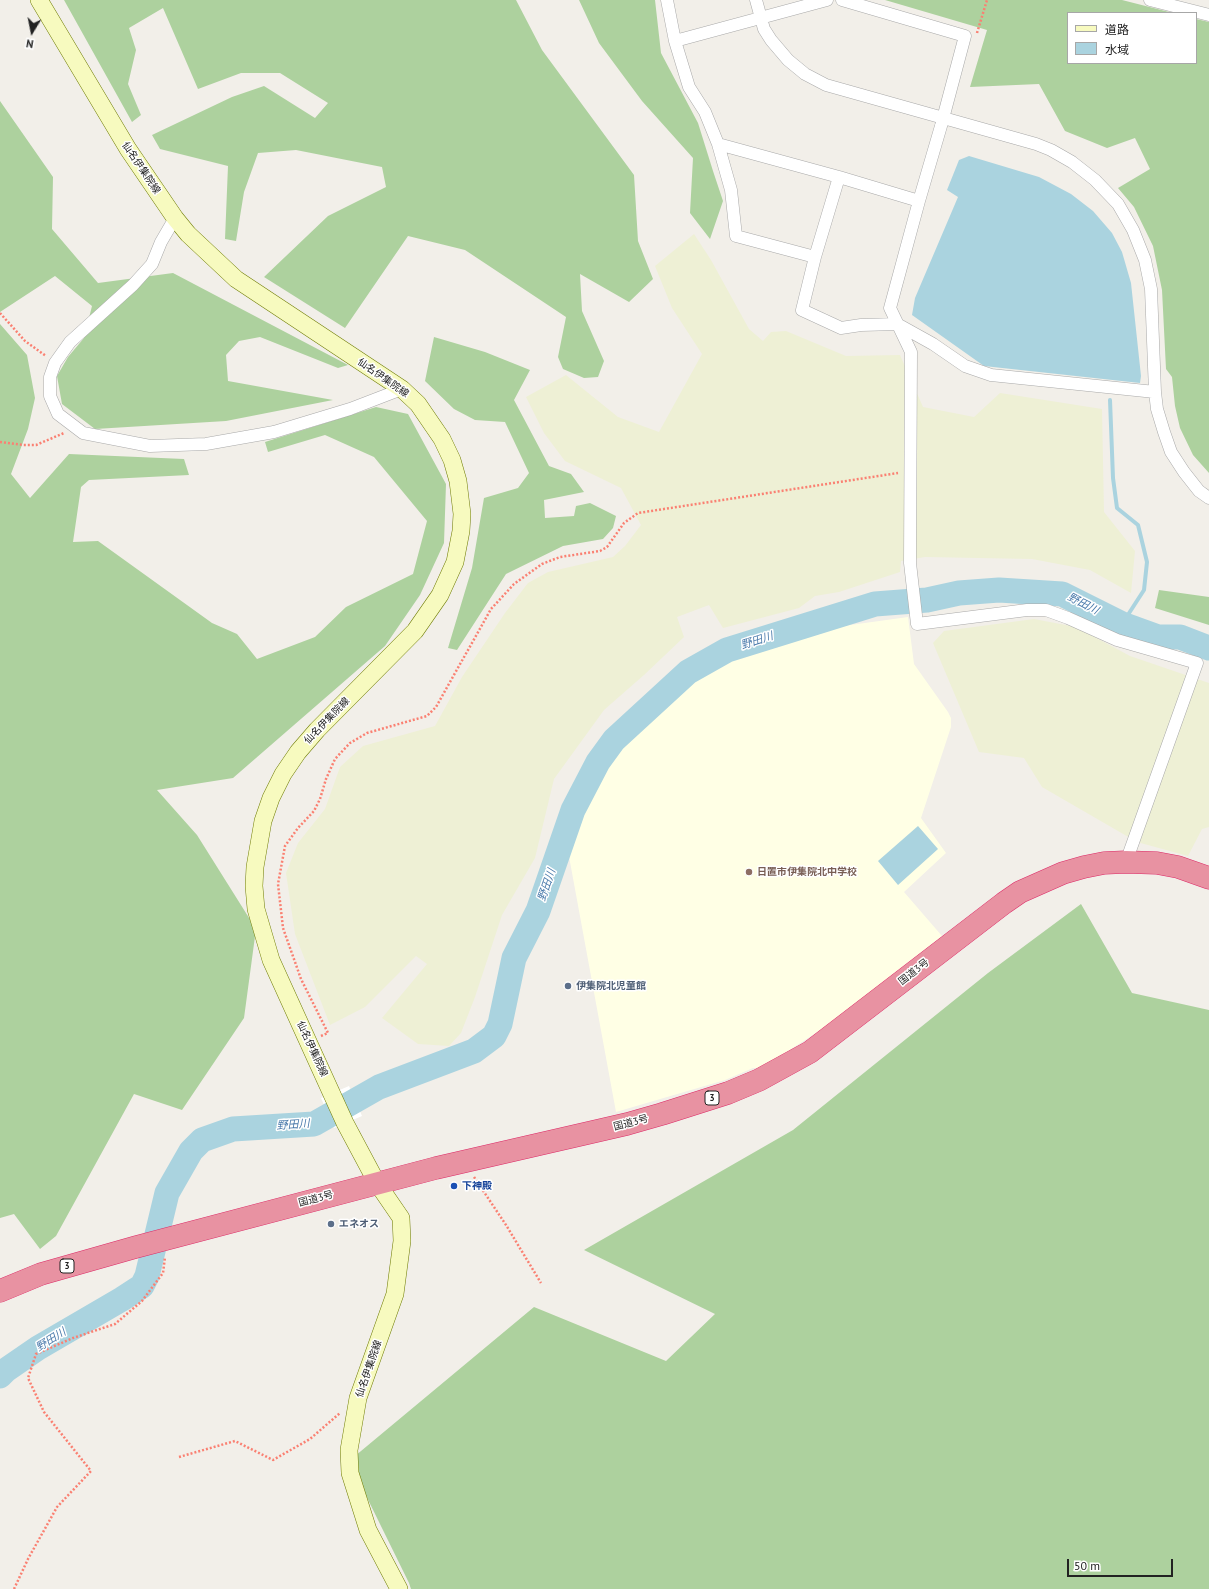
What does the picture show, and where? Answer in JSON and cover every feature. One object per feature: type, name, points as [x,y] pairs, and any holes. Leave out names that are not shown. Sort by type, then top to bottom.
[{"type":"highway","name":"国道3号","points":[[0,1291],[41,1274],[164,1239],[377,1183],[655,1116],[728,1093],[759,1080],[810,1052],[1004,903],[1020,892],[1062,874],[1104,863],[1126,862],[1157,863],[1178,867],[1209,878]]},
{"type":"main road","name":"仙名伊集院線","points":[[39,0],[128,149],[175,218],[188,234],[236,279],[402,389],[418,404],[431,420],[452,460],[461,498],[461,531],[455,562],[440,595],[415,631],[317,730],[298,752],[283,774],[271,798],[263,821],[255,867],[254,886],[256,910],[271,960],[345,1123],[377,1183],[400,1218],[402,1241],[395,1294],[358,1398],[349,1450],[350,1473],[368,1530],[399,1589]]},
{"type":"street","points":[[667,0],[675,41],[689,87],[705,112],[718,144],[731,190],[736,236],[815,257]]},
{"type":"street","points":[[756,0],[760,19],[771,40],[788,60],[805,74],[826,85],[1036,144],[1051,150],[1072,162],[1095,180],[1118,204],[1133,230],[1145,260],[1149,282],[1157,409],[1171,452],[1198,491],[1209,498]]},
{"type":"street","points":[[675,41],[827,0]]},
{"type":"street","points":[[842,0],[965,36],[890,308],[911,352],[910,563],[917,624],[1027,610],[1046,610],[1117,640],[1197,663],[1126,862]]},
{"type":"street","points":[[1150,0],[1209,15]]},
{"type":"street","points":[[718,144],[839,177],[919,201]]},
{"type":"street","points":[[839,177],[815,257],[802,310],[841,328],[861,325],[897,324],[933,344],[966,366],[991,375],[1155,392]]},
{"type":"street","points":[[175,218],[161,242],[152,264],[133,285],[70,342],[55,363],[50,377],[50,396],[58,414],[83,433],[150,446],[206,444],[274,432],[350,409],[402,389]]},
{"type":"path","points":[[977,34],[988,0]]},
{"type":"path","points":[[0,313],[25,341],[55,363]]},
{"type":"path","points":[[0,442],[36,445],[77,428]]},
{"type":"path","points":[[309,1043],[328,1033],[301,979],[283,928],[278,884],[285,846],[314,810],[320,799],[334,759],[350,743],[367,733],[427,716],[436,707],[491,609],[514,584],[542,564],[560,557],[600,551],[607,547],[624,523],[638,513],[910,472]]},
{"type":"path","points":[[464,1162],[506,1225],[541,1283]]},
{"type":"path","points":[[14,1589],[28,1559],[58,1506],[91,1471],[44,1412],[28,1378],[36,1354],[73,1338],[115,1324],[142,1301],[163,1273],[164,1239]]},
{"type":"path","points":[[179,1457],[234,1441],[273,1460],[310,1439],[358,1398]]},
{"type":"shaded area","points":[[694,234],[711,260],[749,329],[763,341],[771,332],[786,331],[846,356],[900,355],[923,407],[974,417],[1000,393],[1102,409],[1104,512],[1135,551],[1131,593],[1090,570],[1032,559],[925,557],[901,561],[900,572],[839,592],[815,596],[799,608],[723,628],[709,605],[677,617],[684,637],[604,710],[554,779],[535,858],[502,915],[475,997],[461,1033],[449,1046],[418,1044],[382,1018],[427,964],[416,956],[365,1007],[330,1025],[295,934],[286,873],[298,843],[325,809],[340,767],[363,746],[435,726],[462,677],[505,613],[528,583],[548,572],[613,557],[625,546],[641,525],[621,488],[565,461],[544,433],[526,397],[566,375],[618,417],[659,432],[702,354],[672,308],[655,266]]},
{"type":"shaded area","name":"日置市伊集院北中学校","points":[[908,617],[914,664],[948,712],[951,718],[951,727],[921,818],[946,853],[904,892],[942,936],[828,1025],[762,1068],[753,1068],[725,1080],[616,1112],[568,851],[572,829],[617,754],[635,732],[703,673],[732,657],[836,627]]},
{"type":"shaded area","points":[[1034,619],[1076,627],[1130,656],[1209,683],[1209,827],[1202,829],[1188,856],[1137,842],[1042,787],[1024,758],[979,752],[933,643],[944,631]]},
{"type":"green space","points":[[64,0],[516,0],[542,50],[634,175],[638,241],[653,279],[629,302],[580,274],[582,311],[604,361],[598,377],[584,378],[563,369],[558,357],[566,317],[465,250],[408,236],[345,328],[264,277],[328,216],[386,187],[382,167],[296,150],[258,153],[244,192],[236,241],[225,239],[228,166],[160,149],[152,135],[232,97],[264,86],[315,118],[328,103],[280,73],[241,73],[198,89],[163,8],[129,28],[136,50],[128,84],[141,115],[132,122]]},
{"type":"green space","points":[[579,0],[655,0],[661,53],[698,123],[723,201],[710,239],[690,213],[693,158],[642,101],[599,43]]},
{"type":"green space","points":[[885,0],[1122,0],[1169,12],[1067,12],[1067,64],[1197,64],[1197,19],[1209,22],[1209,473],[1193,455],[1180,428],[1175,406],[1172,377],[1166,369],[1162,290],[1153,246],[1134,207],[1118,188],[1150,169],[1135,138],[1107,148],[1065,131],[1039,84],[970,87],[987,30]]},
{"type":"green space","points":[[0,101],[53,177],[52,229],[98,283],[173,273],[348,365],[338,368],[260,337],[239,341],[226,355],[228,381],[333,400],[226,421],[95,429],[62,404],[57,376],[68,357],[84,338],[92,306],[55,276],[0,312]]},
{"type":"green space","points":[[0,324],[27,355],[35,398],[28,429],[11,474],[30,498],[69,454],[184,459],[189,475],[89,480],[81,487],[73,542],[98,541],[212,623],[237,634],[257,659],[315,637],[346,607],[413,574],[427,521],[374,457],[325,435],[268,452],[265,442],[376,407],[408,414],[446,484],[444,543],[420,595],[385,646],[233,778],[157,790],[197,835],[256,929],[244,1018],[182,1110],[134,1094],[56,1236],[40,1249],[14,1214],[0,1218]]},
{"type":"green space","points":[[434,337],[485,352],[530,370],[514,400],[549,466],[571,474],[584,492],[544,500],[545,518],[574,516],[576,506],[590,503],[616,516],[613,528],[603,539],[563,546],[506,574],[457,650],[448,648],[472,568],[484,498],[518,488],[529,473],[505,422],[475,420],[454,409],[425,381]]},
{"type":"green space","points":[[1159,590],[1209,597],[1209,625],[1155,608]]},
{"type":"green space","points":[[1081,904],[1132,993],[1209,1010],[1209,1589],[411,1589],[349,1461],[534,1307],[666,1361],[715,1314],[584,1250],[793,1130],[988,973]]},
{"type":"water","points":[[969,156],[1039,177],[1071,194],[1093,211],[1112,233],[1122,252],[1131,283],[1141,376],[1140,383],[984,366],[912,315],[915,298],[958,197],[947,190],[959,160]]},
{"type":"water","points":[[918,826],[938,849],[898,885],[878,861]]},
{"type":"pier","points":[[349,1086],[362,1116],[334,1128],[321,1098]]},
{"type":"waterway","points":[[1110,400],[1113,478],[1117,508],[1138,525],[1147,562],[1144,590],[1122,624]]},
{"type":"waterway","name":"野田川","points":[[0,1376],[6,1370],[38,1348],[142,1286],[147,1276],[167,1193],[191,1151],[202,1140],[233,1129],[314,1124],[379,1087],[474,1051],[494,1036],[500,1024],[514,958],[538,911],[573,810],[598,762],[614,740],[688,672],[727,650],[875,604],[927,600],[959,593],[999,590],[1062,594],[1122,624],[1158,637],[1180,637],[1209,648]]},
{"type":"place","name":"日置市伊集院北中学校","points":[[749,872]]},
{"type":"place","name":"伊集院北児童館","points":[[568,986]]},
{"type":"place","name":"下神殿","points":[[454,1186]]},
{"type":"place","name":"エネオス","points":[[331,1224]]}]
